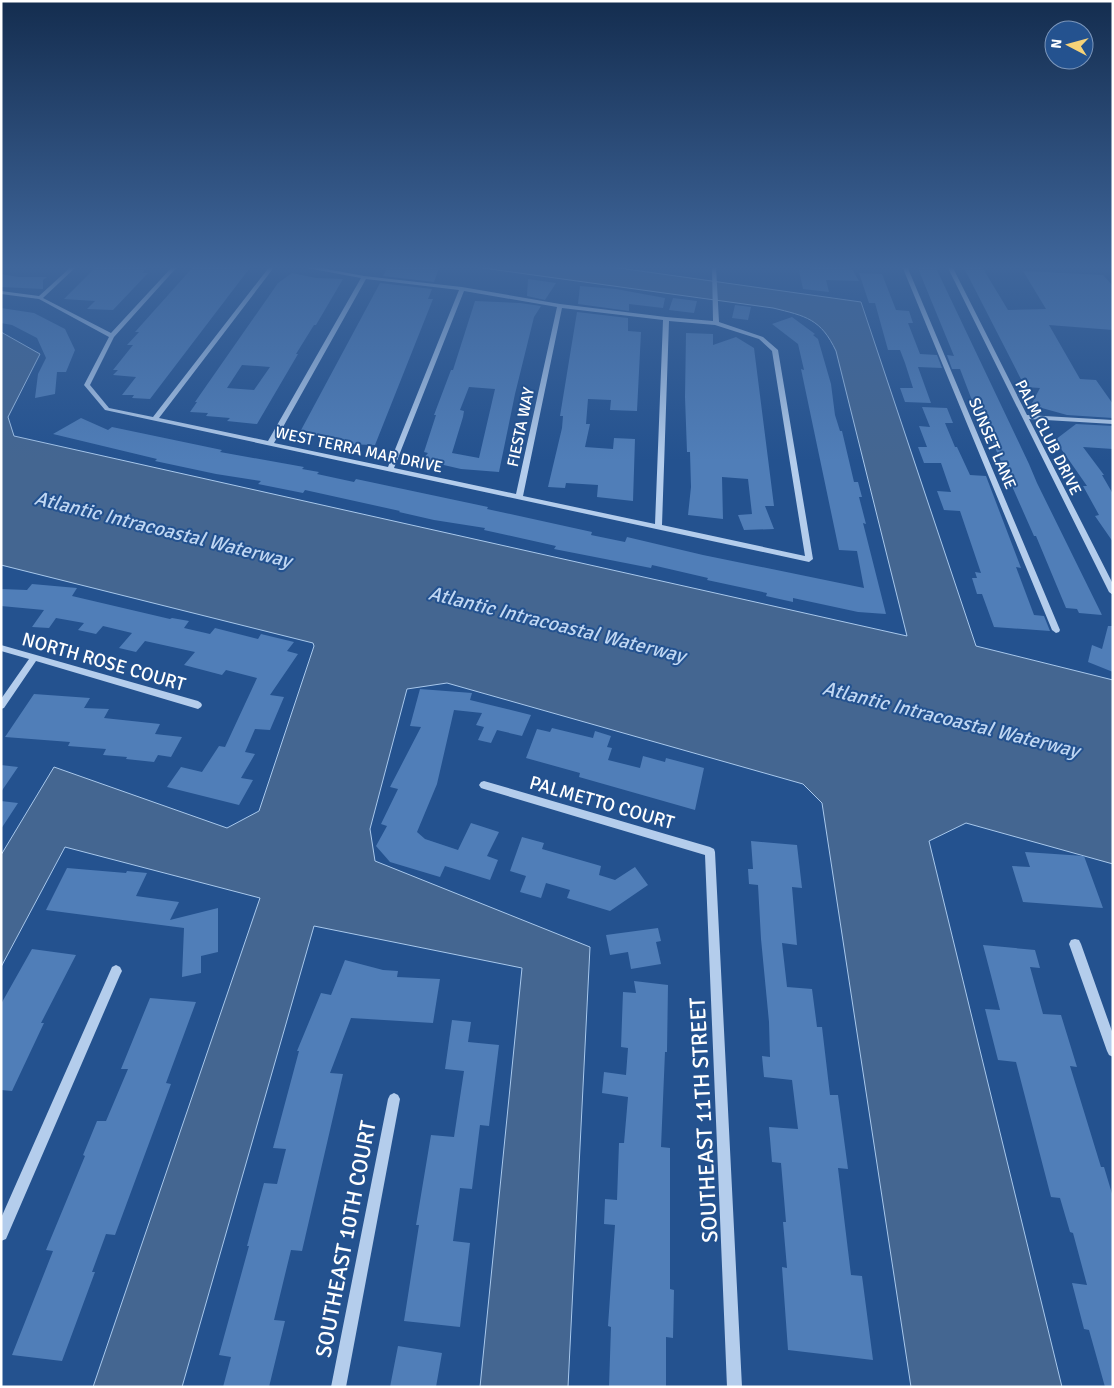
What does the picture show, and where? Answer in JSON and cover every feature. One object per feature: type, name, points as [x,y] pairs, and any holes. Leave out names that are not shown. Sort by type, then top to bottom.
[{"type":"street","points":[[102,331],[112,336],[117,331]]},
{"type":"street","points":[[154,419],[223,331]]},
{"type":"street","points":[[270,444],[334,331]]},
{"type":"street","points":[[390,469],[445,331]]},
{"type":"street","name":"FIESTA WAY","points":[[519,496],[555,331]]},
{"type":"street","points":[[659,525],[666,331]]},
{"type":"street","name":"WEST TERRA MAR DRIVE","points":[[112,336],[87,386],[107,409],[659,525],[809,559],[774,350],[761,338],[739,331]]},
{"type":"street","name":"SUNSET LANE","points":[[931,331],[1056,630]]},
{"type":"street","name":"PALM CLUB DRIVE","points":[[981,331],[1113,592]]},
{"type":"street","points":[[1024,417],[1113,422]]},
{"type":"street","name":"NORTH ROSE COURT","points":[[1,648],[198,705]]},
{"type":"street","points":[[1,706],[34,658]]},
{"type":"street","name":"PALMETTO COURT","points":[[484,785],[710,852]]},
{"type":"street","name":"SOUTHEAST 11TH STREET","points":[[710,852],[735,1387]]},
{"type":"street","points":[[1075,944],[1113,1051]]},
{"type":"street","points":[[1,1234],[116,971]]},
{"type":"street","name":"SOUTHEAST 10TH COURT","points":[[338,1387],[394,1099]]},
{"type":"water","name":"Atlantic Intracoastal Waterway","points":[[823,331],[871,331],[976,646],[1113,680],[1113,864],[966,823],[929,841],[1062,1387],[911,1387],[822,803],[803,784],[447,683],[407,689],[370,829],[375,861],[590,947],[568,1387],[480,1387],[522,968],[314,926],[182,1387],[93,1387],[260,898],[65,847],[1,967],[1,855],[54,767],[227,828],[259,811],[314,646],[313,643],[1,565],[1,332],[40,354],[8,417],[14,436],[907,636],[836,351]]},
{"type":"building","points":[[23,331],[66,331],[75,350],[66,372],[57,372],[55,394],[35,398],[38,374],[46,358],[37,338]]},
{"type":"building","points":[[202,331],[150,399],[132,398],[134,395],[122,395],[136,377],[113,375],[118,370],[113,370],[133,345],[127,345],[139,332],[135,332]]},
{"type":"building","points":[[245,331],[310,331],[257,424],[227,421],[230,418],[206,416],[208,413],[190,412],[197,402],[195,402]],"holes":[[[242,365],[270,367],[254,390],[227,388]]]},
{"type":"building","points":[[354,331],[420,331],[375,445],[342,444],[344,439],[304,435],[306,432],[300,432]]},
{"type":"building","points":[[466,331],[531,331],[499,472],[461,469],[422,460],[428,453],[424,452],[436,415],[434,415],[451,370],[453,370]],"holes":[[[469,387],[495,389],[479,458],[452,453],[463,417],[464,411],[460,410]]]},
{"type":"building","points":[[574,331],[641,332],[637,411],[610,410],[611,400],[588,399],[586,424],[590,424],[585,447],[613,449],[614,438],[635,439],[633,501],[597,497],[598,485],[566,483],[565,488],[548,487],[562,428],[563,416],[560,416]]},
{"type":"building","points":[[781,331],[811,331],[818,339],[831,384],[835,415],[840,431],[842,431],[854,482],[858,482],[862,497],[859,497],[866,524],[863,523],[886,614],[858,612],[793,598],[793,602],[766,596],[767,593],[707,580],[708,578],[652,565],[651,568],[554,549],[556,546],[484,530],[485,528],[434,520],[305,490],[303,493],[258,484],[261,481],[155,461],[157,459],[53,434],[81,418],[108,430],[112,427],[222,450],[220,452],[304,467],[302,469],[319,472],[317,474],[354,482],[356,479],[488,507],[487,509],[592,532],[591,535],[625,542],[627,537],[703,555],[864,588],[857,551],[839,550],[801,369],[804,370],[798,344]]},
{"type":"building","points":[[883,331],[911,331],[920,354],[937,355],[942,368],[918,367],[931,403],[905,402],[900,388],[913,388],[905,363],[900,350],[888,350]]},
{"type":"building","points":[[944,331],[966,331],[1037,483],[1102,615],[1079,613],[1077,609],[1066,608],[1036,536],[1034,536],[985,425],[981,424],[960,369],[952,369],[947,355],[954,356]]},
{"type":"building","points":[[996,331],[1052,331],[1080,379],[1096,380],[1113,404],[1113,418],[1067,415],[1031,405],[1040,388],[1025,387]]},
{"type":"building","points":[[686,333],[713,334],[713,345],[736,337],[754,348],[774,506],[765,506],[774,529],[744,530],[738,515],[752,514],[748,479],[722,477],[723,519],[688,515],[691,487],[690,452],[687,452],[685,397]]},
{"type":"building","points":[[922,407],[947,408],[953,423],[945,423],[970,475],[986,476],[1021,568],[1016,567],[1034,615],[1044,616],[1050,631],[994,627],[982,594],[977,594],[972,578],[977,578],[975,572],[981,573],[960,511],[944,510],[937,491],[951,492],[941,463],[924,463],[918,447],[927,447],[919,426],[930,427]]},
{"type":"building","points":[[1076,424],[1113,426],[1113,449],[1083,447],[1104,475],[1102,475],[1113,494],[1113,542],[1095,516],[1099,515],[1083,486],[1087,486],[1055,440]]},
{"type":"building","points":[[32,584],[77,588],[72,596],[170,619],[189,621],[184,628],[210,634],[215,628],[258,639],[261,634],[294,642],[287,651],[298,654],[270,695],[284,697],[270,730],[255,729],[245,752],[255,754],[241,778],[253,780],[239,805],[167,787],[181,767],[202,772],[219,746],[225,747],[257,678],[226,670],[222,675],[184,665],[195,652],[145,641],[136,652],[119,648],[132,633],[103,626],[96,634],[78,630],[84,623],[56,618],[49,628],[32,627],[44,610],[1,606],[1,589],[27,590]]},
{"type":"building","points":[[1108,626],[1113,626],[1113,672],[1088,662],[1092,645],[1102,649]]},
{"type":"building","points":[[420,689],[472,693],[470,700],[531,715],[522,736],[497,730],[491,743],[478,740],[484,727],[476,725],[482,713],[454,710],[437,784],[417,832],[425,839],[458,850],[471,823],[499,832],[487,856],[498,860],[490,880],[445,866],[440,877],[390,862],[376,846],[387,826],[381,824],[398,789],[390,787],[421,727],[410,726]]},
{"type":"building","points":[[34,694],[90,698],[84,708],[109,709],[104,718],[160,724],[155,734],[182,737],[171,757],[158,755],[154,762],[103,755],[106,749],[68,746],[70,742],[5,737]]},
{"type":"building","points":[[552,728],[593,738],[595,731],[611,736],[607,747],[612,748],[608,760],[640,768],[643,756],[665,762],[666,758],[704,768],[695,810],[579,777],[580,773],[526,758],[537,729],[550,732]]},
{"type":"building","points":[[1,765],[18,767],[1,792]]},
{"type":"building","points":[[1,801],[18,803],[1,829]]},
{"type":"building","points":[[522,837],[544,843],[542,849],[601,866],[599,875],[615,880],[635,867],[648,885],[610,911],[567,898],[570,890],[546,883],[541,898],[520,892],[526,876],[510,871]]},
{"type":"building","points":[[751,841],[797,845],[802,888],[792,887],[797,945],[782,943],[787,987],[812,989],[817,1027],[822,1027],[830,1095],[838,1095],[848,1169],[838,1168],[851,1275],[862,1276],[873,1360],[788,1350],[782,1267],[787,1268],[783,1222],[786,1222],[781,1163],[772,1162],[769,1127],[798,1129],[792,1080],[764,1077],[762,1056],[770,1057],[769,1022],[758,885],[749,884],[748,869],[753,869]]},
{"type":"building","points":[[1025,852],[1084,856],[1103,908],[1023,902],[1012,866],[1030,867]]},
{"type":"building","points":[[67,868],[147,873],[136,896],[179,902],[170,920],[218,908],[218,952],[201,956],[201,973],[182,977],[184,928],[46,910]]},
{"type":"building","points":[[658,928],[661,941],[656,942],[661,964],[631,969],[628,952],[610,955],[606,935]]},
{"type":"building","points":[[983,945],[1035,950],[1040,968],[1030,967],[1043,1014],[1061,1015],[1077,1067],[1070,1066],[1101,1167],[1104,1167],[1113,1197],[1113,1387],[1105,1387],[1089,1330],[1084,1329],[1072,1283],[1087,1285],[1073,1233],[1070,1232],[1060,1198],[1051,1197],[1016,1062],[998,1060],[985,1009],[1000,1010]]},
{"type":"building","points":[[32,949],[76,955],[41,1023],[44,1023],[12,1091],[1,1090],[1,1004]]},
{"type":"building","points":[[345,960],[383,970],[398,971],[397,977],[440,979],[433,1023],[351,1018],[330,1073],[343,1074],[302,1251],[291,1250],[274,1320],[285,1321],[269,1387],[223,1387],[231,1357],[219,1355],[264,1183],[277,1184],[286,1149],[273,1148],[299,1051],[297,1051],[321,993],[331,995]]},
{"type":"building","points":[[634,981],[668,985],[667,1052],[665,1052],[661,1147],[670,1148],[670,1289],[674,1290],[673,1338],[666,1337],[666,1387],[609,1387],[611,1327],[608,1326],[615,1225],[604,1224],[605,1199],[617,1200],[619,1143],[624,1143],[628,1097],[602,1093],[604,1072],[626,1075],[628,1048],[621,1047],[623,992],[636,993]]},
{"type":"building","points":[[150,998],[196,1002],[166,1083],[171,1084],[115,1235],[106,1234],[92,1272],[95,1272],[62,1361],[12,1355],[53,1251],[46,1250],[85,1156],[83,1155],[97,1121],[106,1121],[128,1069],[121,1069]]},
{"type":"building","points":[[452,1020],[471,1022],[468,1042],[499,1045],[489,1126],[480,1125],[472,1189],[460,1188],[453,1241],[470,1243],[460,1327],[404,1321],[419,1225],[416,1225],[431,1135],[454,1137],[464,1071],[445,1069]]},
{"type":"building","points":[[398,1346],[442,1353],[436,1387],[390,1387]]}]
